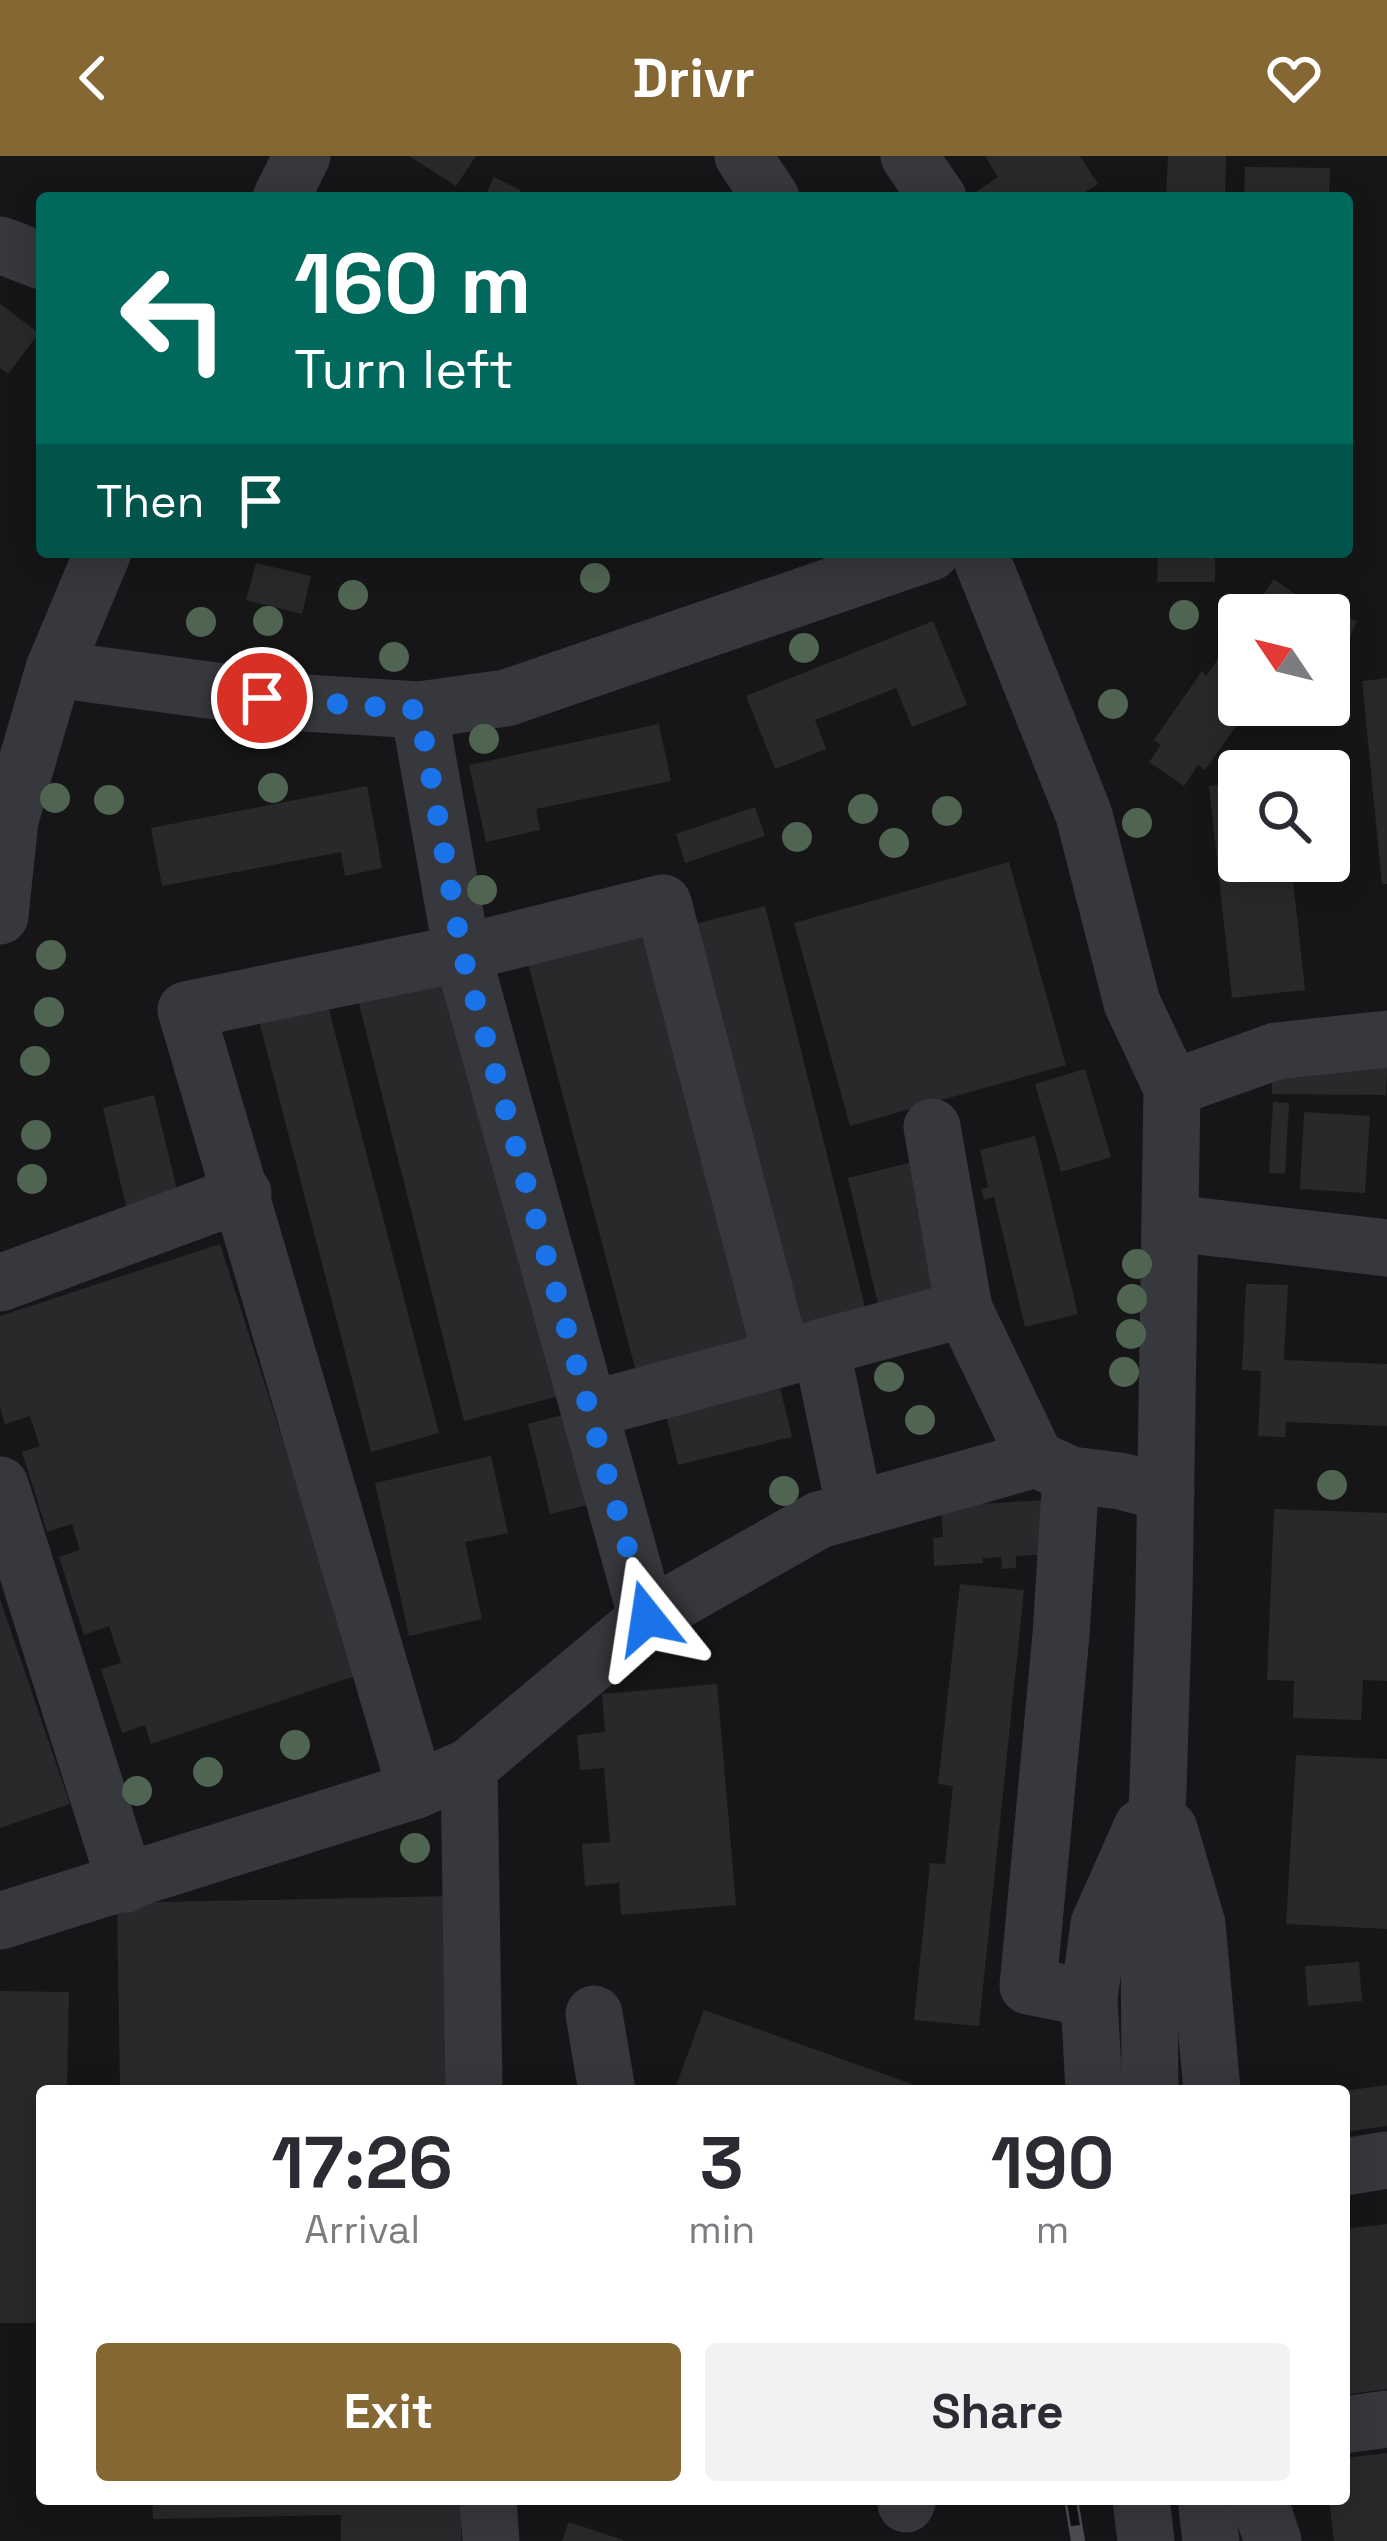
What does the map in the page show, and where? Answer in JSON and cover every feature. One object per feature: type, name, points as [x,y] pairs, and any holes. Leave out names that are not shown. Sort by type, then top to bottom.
[{"type":"street","points":[[284,192],[302,156]]},
{"type":"street","points":[[743,156],[767,192]]},
{"type":"street","points":[[909,156],[934,192]]},
{"type":"street","points":[[0,245],[36,259]]},
{"type":"street","points":[[0,916],[5,818],[31,692],[100,558]]},
{"type":"street","points":[[31,692],[419,710],[506,698],[914,558]]},
{"type":"street","points":[[981,558],[1084,815],[1132,1003],[1172,1088],[1158,1791],[1149,1915],[1150,2085]]},
{"type":"street","points":[[419,710],[462,953],[647,1618]]},
{"type":"street","points":[[416,1790],[186,1010],[462,953],[663,903],[855,1510]]},
{"type":"street","points":[[1172,1088],[1276,1051],[1387,1040]]},
{"type":"street","points":[[932,1126],[964,1309],[1053,1467],[1061,1635],[1028,1986],[1089,1998]]},
{"type":"street","points":[[0,1283],[243,1193]]},
{"type":"street","points":[[1172,1223],[1387,1248]]},
{"type":"street","points":[[589,1411],[964,1309]]},
{"type":"street","points":[[0,1921],[416,1790],[469,1767],[647,1618],[818,1520],[1053,1467],[1166,1493]]},
{"type":"street","points":[[0,1485],[126,1883]]},
{"type":"street","points":[[469,1767],[474,2085]]},
{"type":"street","points":[[1094,2085],[1089,1998],[1100,1924],[1158,1791]]},
{"type":"street","points":[[1158,1791],[1197,1924],[1211,2085]]},
{"type":"street","points":[[594,2014],[606,2085]]},
{"type":"street","points":[[1350,2166],[1387,2160]]},
{"type":"street","points":[[1350,2424],[1387,2419]]},
{"type":"street","points":[[488,2505],[490,2541]]},
{"type":"street","points":[[1142,2505],[1146,2541]]},
{"type":"street","points":[[1207,2505],[1211,2541]]},
{"type":"street","points":[[1261,2505],[1273,2541]]},
{"type":"building","points":[[409,156],[476,156],[456,186]]},
{"type":"building","points":[[985,156],[1080,156],[1098,184],[1085,192],[976,192],[998,177]]},
{"type":"building","points":[[1168,156],[1226,156],[1225,192],[1166,192]]},
{"type":"building","points":[[1245,167],[1330,168],[1329,192],[1244,192]]},
{"type":"building","points":[[494,177],[521,190],[520,192],[487,192]]},
{"type":"building","points":[[0,304],[36,331],[36,337],[8,374],[0,368]]},
{"type":"building","points":[[1158,558],[1215,558],[1215,582],[1157,582]]},
{"type":"building","points":[[256,563],[311,576],[302,614],[246,600]]},
{"type":"building","points":[[1274,579],[1295,594],[1264,594]]},
{"type":"building","points":[[933,621],[967,705],[912,727],[896,688],[815,720],[826,749],[775,769],[746,696]]},
{"type":"building","points":[[1218,659],[1218,726],[1236,726],[1205,770],[1198,765],[1184,786],[1149,762],[1161,745],[1154,740],[1202,671],[1206,676]]},
{"type":"building","points":[[1387,678],[1387,884],[1382,884],[1362,681]]},
{"type":"building","points":[[659,724],[671,781],[536,809],[540,830],[486,842],[469,765]]},
{"type":"building","points":[[1218,785],[1218,869],[1209,786]]},
{"type":"building","points":[[367,786],[382,868],[345,876],[341,852],[162,886],[151,828]]},
{"type":"building","points":[[755,807],[765,836],[685,863],[676,834]]},
{"type":"building","points":[[1009,862],[1066,1065],[850,1126],[794,923]]},
{"type":"building","points":[[1219,882],[1293,882],[1305,990],[1232,998]]},
{"type":"building","points":[[765,906],[867,1315],[792,1335],[691,925]]},
{"type":"building","points":[[661,930],[767,1348],[639,1383],[527,960]]},
{"type":"building","points":[[452,971],[559,1396],[464,1421],[357,996]]},
{"type":"building","points":[[326,998],[439,1433],[371,1452],[258,1017]]},
{"type":"building","points":[[1272,1066],[1387,1067],[1386,1095],[1272,1094]]},
{"type":"building","points":[[1085,1069],[1111,1157],[1061,1172],[1035,1084]]},
{"type":"building","points":[[154,1095],[180,1202],[128,1215],[103,1108]]},
{"type":"building","points":[[1273,1102],[1289,1103],[1285,1174],[1269,1173]]},
{"type":"building","points":[[1304,1112],[1370,1116],[1365,1193],[1300,1189]]},
{"type":"building","points":[[1035,1136],[1078,1314],[1025,1327],[994,1197],[984,1200],[981,1189],[988,1187],[980,1150]]},
{"type":"building","points":[[916,1161],[950,1304],[882,1321],[848,1178]]},
{"type":"building","points":[[220,1244],[358,1675],[151,1744],[145,1725],[122,1733],[101,1669],[121,1663],[109,1626],[84,1635],[59,1557],[80,1550],[72,1524],[47,1532],[22,1452],[40,1446],[30,1416],[5,1424],[0,1407],[0,1316]]},
{"type":"building","points":[[1246,1284],[1288,1285],[1284,1360],[1387,1364],[1387,1426],[1286,1422],[1285,1437],[1258,1436],[1261,1371],[1242,1370]]},
{"type":"building","points":[[779,1383],[792,1437],[678,1465],[665,1411]]},
{"type":"building","points":[[570,1413],[592,1504],[550,1514],[528,1424]]},
{"type":"building","points":[[491,1456],[508,1533],[465,1542],[482,1619],[409,1636],[375,1483]]},
{"type":"building","points":[[1047,1500],[1050,1554],[1016,1556],[1016,1568],[1002,1569],[1001,1557],[934,1566],[933,1538],[943,1537],[941,1506]]},
{"type":"building","points":[[1274,1509],[1387,1513],[1387,1681],[1363,1680],[1361,1720],[1293,1718],[1294,1681],[1267,1680]]},
{"type":"building","points":[[960,1584],[1024,1590],[979,2026],[914,2020],[930,1863],[945,1864],[953,1786],[938,1784]]},
{"type":"building","points":[[0,1599],[70,1804],[0,1828]]},
{"type":"building","points":[[717,1684],[736,1905],[621,1915],[619,1883],[585,1886],[582,1844],[610,1842],[604,1768],[580,1770],[577,1735],[605,1732],[602,1694]]},
{"type":"building","points":[[1296,1755],[1387,1759],[1387,1929],[1286,1924]]},
{"type":"building","points":[[452,1896],[455,2085],[120,2085],[117,1903]]},
{"type":"building","points":[[1359,1962],[1362,2001],[1308,2006],[1305,1966]]},
{"type":"building","points":[[0,1991],[69,1992],[67,2085],[36,2085],[36,2323],[0,2323]]},
{"type":"building","points":[[704,2010],[915,2085],[676,2085]]},
{"type":"building","points":[[1387,2085],[1387,2126],[1350,2131],[1350,2090]]},
{"type":"building","points":[[1387,2224],[1387,2389],[1350,2394],[1350,2228]]},
{"type":"building","points":[[1387,2453],[1387,2541],[1334,2541],[1330,2505],[1350,2505],[1350,2457]]},
{"type":"building","points":[[152,2505],[461,2505],[461,2541],[341,2541],[341,2515],[153,2519]]},
{"type":"building","points":[[569,2522],[623,2540],[623,2541],[562,2541]]},
{"type":"railway","points":[[1072,2505],[1078,2541]]},
{"type":"route","points":[[262,698],[419,710],[462,953],[647,1618]]}]
